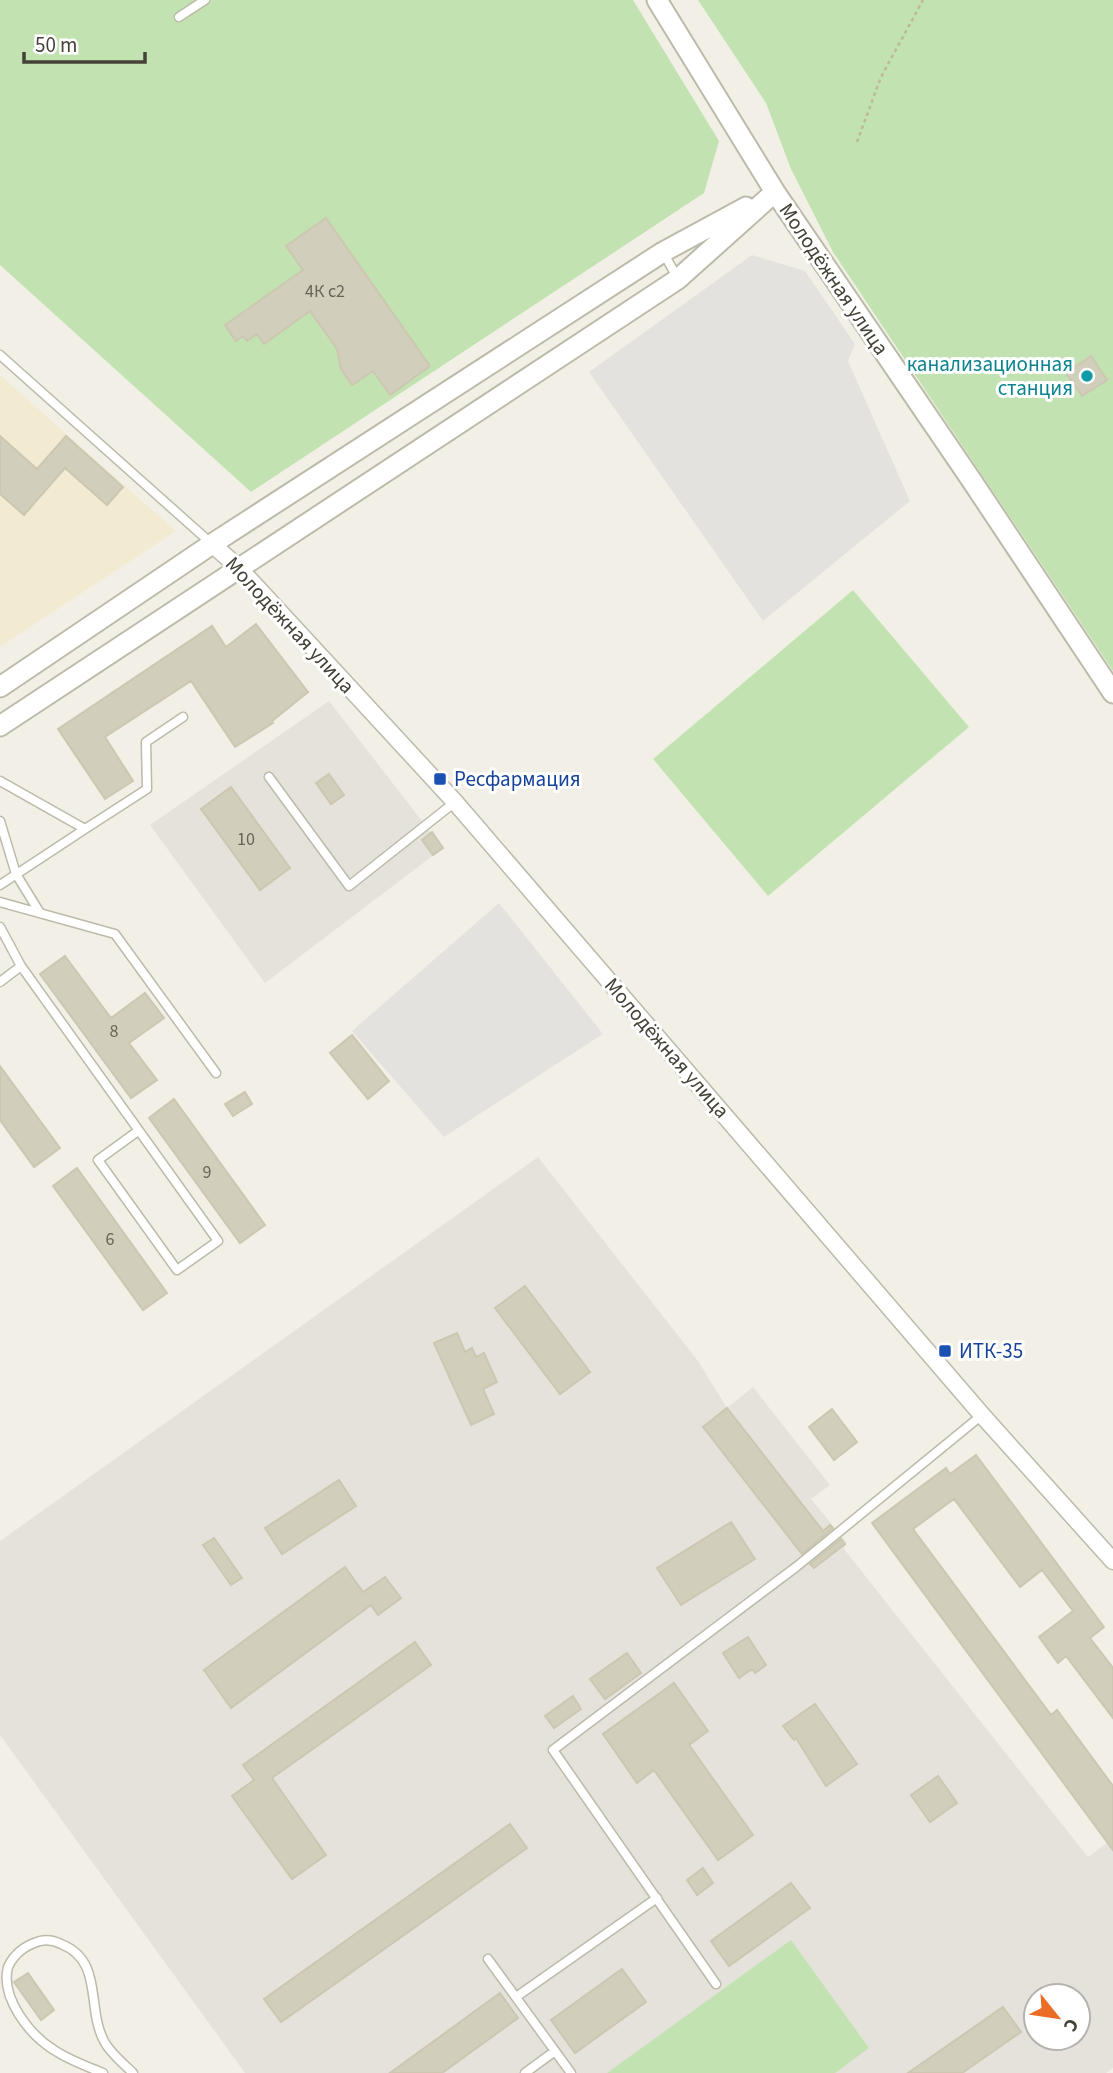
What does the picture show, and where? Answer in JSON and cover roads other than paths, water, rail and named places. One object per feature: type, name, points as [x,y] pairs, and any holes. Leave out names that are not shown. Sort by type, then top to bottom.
[{"type":"street","name":"Молодёжная улица","points":[[657,0],[775,192],[1113,693]]},
{"type":"street","points":[[0,687],[212,544],[663,252],[775,192]]},
{"type":"street","points":[[0,726],[678,279],[775,192]]},
{"type":"street","name":"Молодёжная улица","points":[[212,544],[238,567],[456,802],[982,1415],[1113,1561]]},
{"type":"lane","points":[[179,17],[205,0]]},
{"type":"lane","points":[[663,252],[678,279]]},
{"type":"lane","points":[[0,355],[212,544]]},
{"type":"lane","points":[[0,885],[146,789],[146,743],[183,717]]},
{"type":"lane","points":[[269,777],[349,886],[456,802]]},
{"type":"lane","points":[[0,781],[85,829]]},
{"type":"lane","points":[[0,821],[16,874],[40,913]]},
{"type":"lane","points":[[0,901],[115,934],[216,1073]]},
{"type":"lane","points":[[0,927],[21,966],[218,1241],[177,1270],[97,1160],[138,1131]]},
{"type":"lane","points":[[0,982],[21,966]]},
{"type":"lane","points":[[716,1984],[553,1750],[796,1567],[982,1415]]},
{"type":"lane","points":[[516,1997],[657,1898]]},
{"type":"lane","points":[[103,2073],[52,2050],[30,2031],[13,2010],[6,1989],[5,1973],[11,1960],[21,1950],[40,1941],[53,1941],[80,1954],[87,1965],[97,2023],[105,2043],[133,2073]]},
{"type":"lane","points":[[488,1959],[571,2073]]},
{"type":"lane","points":[[525,2073],[555,2051]]},
{"type":"place","name":"канализационная станция","points":[[1087,376]]},
{"type":"place","name":"Ресфармация","points":[[440,779]]},
{"type":"place","name":"ИТК-35","points":[[945,1351]]}]
